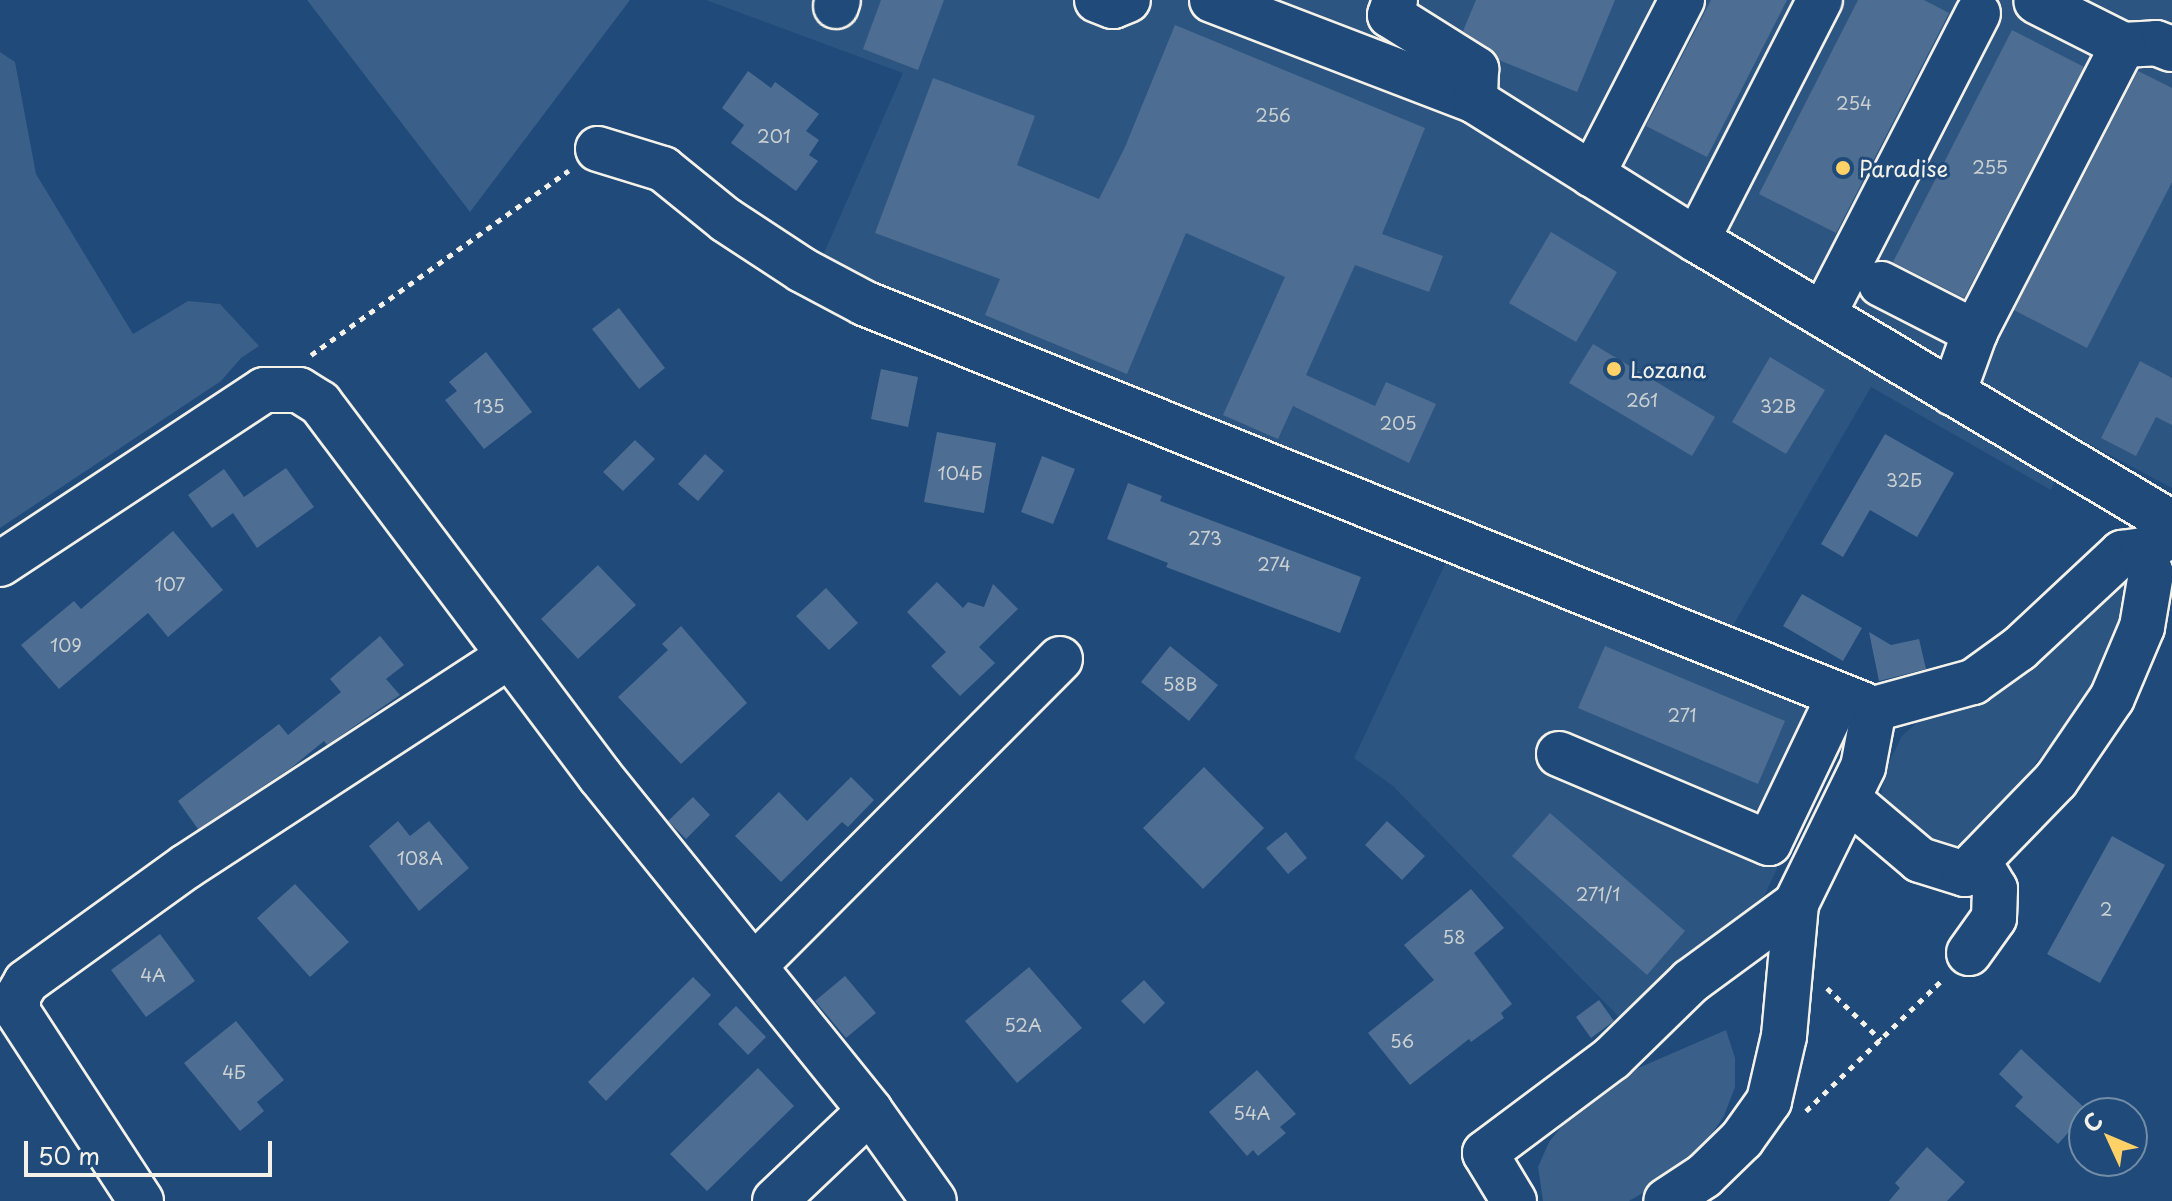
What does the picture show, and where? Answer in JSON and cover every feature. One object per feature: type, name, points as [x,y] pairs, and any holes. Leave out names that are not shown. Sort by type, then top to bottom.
[{"type":"street","points":[[1098,0],[1113,6],[1128,0]]},
{"type":"street","points":[[1212,0],[1475,101],[1697,240],[1953,393],[2162,536]]},
{"type":"street","points":[[1395,0],[1390,15],[1476,69],[1475,101]]},
{"type":"street","points":[[1592,175],[1682,0]]},
{"type":"street","points":[[1697,240],[1820,0]]},
{"type":"street","points":[[2036,1],[2123,45],[2156,43],[2172,49]]},
{"type":"street","points":[[1823,315],[1978,13]]},
{"type":"street","points":[[1953,393],[1975,332],[2123,45]]},
{"type":"street","points":[[598,149],[663,169],[726,220],[802,270],[864,303],[1857,703],[1973,682],[2019,649],[2122,553],[2162,536]]},
{"type":"street","points":[[1881,284],[1975,332]]},
{"type":"street","points":[[0,564],[264,390],[299,390],[320,403],[509,656],[697,898],[755,965],[870,1111],[934,1201]]},
{"type":"street","points":[[1848,799],[1920,860],[1965,874],[2056,780],[2112,698],[2142,627],[2151,574],[2162,536]]},
{"type":"street","points":[[141,1201],[18,1012],[18,996],[26,982],[187,866],[509,656]]},
{"type":"street","points":[[755,965],[1060,659]]},
{"type":"street","points":[[1559,754],[1769,843],[1857,703]]},
{"type":"street","points":[[1666,1201],[1704,1176],[1742,1139],[1769,1101],[1784,1036],[1796,904],[1863,767],[1857,703]]},
{"type":"street","points":[[1969,953],[1994,918],[1995,889],[1978,861]]},
{"type":"street","points":[[1514,1201],[1485,1153],[1612,1058],[1691,981],[1796,904]]},
{"type":"street","points":[[775,1201],[870,1111]]},
{"type":"path","points":[[299,390],[312,353],[598,149]]},
{"type":"path","points":[[1802,1115],[1969,953]]},
{"type":"path","points":[[1790,974],[1821,982],[1881,1040]]},
{"type":"shaded area","points":[[307,0],[630,0],[470,212]]},
{"type":"shaded area","points":[[706,0],[2172,0],[2172,488],[2076,437],[2051,490],[1871,387],[1732,627],[1472,527],[821,260],[903,73]]},
{"type":"shaded area","points":[[0,52],[15,62],[36,174],[133,334],[188,301],[220,304],[259,346],[241,358],[221,381],[0,528]]},
{"type":"shaded area","points":[[1446,562],[1814,709],[1839,738],[1764,896],[1620,1018],[1393,786],[1354,758]]},
{"type":"shaded area","points":[[2111,576],[2139,595],[2116,660],[1962,858],[1924,846],[1889,815],[1881,794],[1885,770],[1902,736],[1924,716],[1967,702],[2031,669]]},
{"type":"shaded area","points":[[1726,1030],[1735,1058],[1735,1087],[1724,1116],[1707,1141],[1663,1181],[1629,1201],[1543,1201],[1538,1167],[1549,1142],[1566,1121],[1636,1069]]},
{"type":"building","points":[[881,0],[944,0],[918,70],[863,49]]},
{"type":"building","points":[[1476,0],[1615,0],[1577,92],[1499,60],[1489,48],[1463,31]]},
{"type":"building","points":[[1711,0],[1787,0],[1707,157],[1646,126]]},
{"type":"building","points":[[1858,0],[1924,0],[1949,13],[1836,233],[1759,194]]},
{"type":"building","points":[[1175,25],[1425,128],[1382,234],[1443,256],[1429,292],[1355,265],[1306,375],[1375,406],[1386,382],[1436,404],[1409,463],[1293,406],[1278,439],[1223,415],[1285,277],[1186,233],[1127,374],[985,315],[1000,279],[875,233],[933,78],[1035,116],[1017,165],[1099,199],[1125,147]]},
{"type":"building","points":[[2012,30],[2084,67],[1964,298],[1893,262]]},
{"type":"building","points":[[748,71],[771,88],[775,82],[819,114],[806,131],[819,140],[809,155],[818,161],[796,191],[731,143],[744,125],[722,108]]},
{"type":"building","points":[[2138,71],[2172,88],[2172,182],[2087,348],[2014,310]]},
{"type":"building","points":[[1551,232],[1617,272],[1576,342],[1509,303]]},
{"type":"building","points":[[619,308],[665,368],[639,389],[592,329]]},
{"type":"building","points":[[1593,344],[1715,417],[1692,456],[1569,383]]},
{"type":"building","points":[[486,352],[532,412],[484,449],[445,400],[457,391],[449,382]]},
{"type":"building","points":[[1770,357],[1825,390],[1786,454],[1732,422]]},
{"type":"building","points":[[2140,361],[2172,378],[2172,425],[2156,417],[2136,456],[2101,438]]},
{"type":"building","points":[[881,369],[918,377],[908,427],[871,419]]},
{"type":"building","points":[[937,432],[996,443],[984,513],[924,502]]},
{"type":"building","points":[[1885,434],[1954,473],[1917,537],[1870,510],[1843,557],[1821,544]]},
{"type":"building","points":[[635,440],[655,459],[623,491],[603,472]]},
{"type":"building","points":[[705,454],[724,471],[698,501],[678,484]]},
{"type":"building","points":[[1042,456],[1075,469],[1053,524],[1021,512]]},
{"type":"building","points":[[286,468],[314,507],[257,548],[233,513],[212,528],[188,495],[224,469],[244,497]]},
{"type":"building","points":[[1128,483],[1162,496],[1160,501],[1361,577],[1340,633],[1166,567],[1168,563],[1107,539]]},
{"type":"building","points":[[173,531],[223,590],[168,637],[148,613],[59,689],[21,645],[74,601],[81,609]]},
{"type":"building","points":[[598,565],[636,605],[578,659],[541,619]]},
{"type":"building","points":[[937,582],[963,608],[968,602],[984,607],[993,584],[1018,609],[979,647],[995,663],[960,696],[931,666],[946,652],[907,612]]},
{"type":"building","points":[[826,588],[858,623],[829,650],[796,616]]},
{"type":"building","points":[[1802,594],[1862,628],[1843,661],[1783,626]]},
{"type":"building","points":[[681,626],[747,703],[681,764],[618,697],[668,650],[662,644]]},
{"type":"building","points":[[1869,632],[1891,645],[1919,639],[1926,669],[1879,681]]},
{"type":"building","points":[[380,636],[404,665],[386,679],[400,695],[327,745],[324,741],[291,768],[198,829],[178,801],[279,724],[288,735],[341,692],[330,679]]},
{"type":"building","points":[[1170,646],[1218,685],[1189,721],[1141,682]]},
{"type":"building","points":[[1605,646],[1785,721],[1758,784],[1578,708]]},
{"type":"building","points":[[1204,767],[1264,828],[1203,889],[1143,828]]},
{"type":"building","points":[[851,777],[874,800],[848,827],[842,822],[781,882],[735,836],[779,792],[807,821]]},
{"type":"building","points":[[693,797],[710,815],[686,839],[668,821]]},
{"type":"building","points":[[1550,813],[1685,931],[1647,975],[1512,856]]},
{"type":"building","points":[[398,821],[410,836],[429,821],[469,868],[419,911],[369,846]]},
{"type":"building","points":[[1387,821],[1425,856],[1402,880],[1365,845]]},
{"type":"building","points":[[1286,832],[1307,858],[1288,874],[1266,848]]},
{"type":"building","points":[[2112,836],[2165,865],[2100,983],[2047,954]]},
{"type":"building","points":[[295,884],[349,942],[310,977],[257,918]]},
{"type":"building","points":[[1471,889],[1504,928],[1474,953],[1512,1004],[1501,1013],[1504,1018],[1471,1042],[1469,1039],[1410,1085],[1368,1033],[1434,980],[1404,945]]},
{"type":"building","points":[[160,934],[195,981],[146,1017],[111,970]]},
{"type":"building","points":[[1029,967],[1082,1028],[1017,1083],[965,1021]]},
{"type":"building","points":[[845,976],[876,1013],[846,1038],[815,1001]]},
{"type":"building","points":[[693,977],[711,995],[606,1101],[588,1082]]},
{"type":"building","points":[[1144,980],[1165,1003],[1144,1024],[1121,1001]]},
{"type":"building","points":[[1599,1000],[1614,1021],[1591,1038],[1576,1017]]},
{"type":"building","points":[[736,1006],[766,1037],[748,1055],[718,1024]]},
{"type":"building","points":[[236,1021],[284,1080],[257,1102],[264,1111],[240,1131],[184,1063]]},
{"type":"building","points":[[2021,1049],[2073,1097],[2068,1097],[2068,1133],[2058,1144],[2015,1106],[2023,1097],[1999,1074]]},
{"type":"building","points":[[758,1068],[794,1106],[707,1191],[670,1154]]},
{"type":"building","points":[[1257,1070],[1296,1114],[1280,1127],[1286,1133],[1258,1156],[1253,1150],[1247,1156],[1209,1112]]},
{"type":"building","points":[[1927,1147],[1965,1182],[1947,1201],[1889,1201],[1900,1188],[1895,1183]]},
{"type":"place","name":"Paradise","points":[[1843,168]]},
{"type":"place","name":"Lozana","points":[[1614,369]]}]
